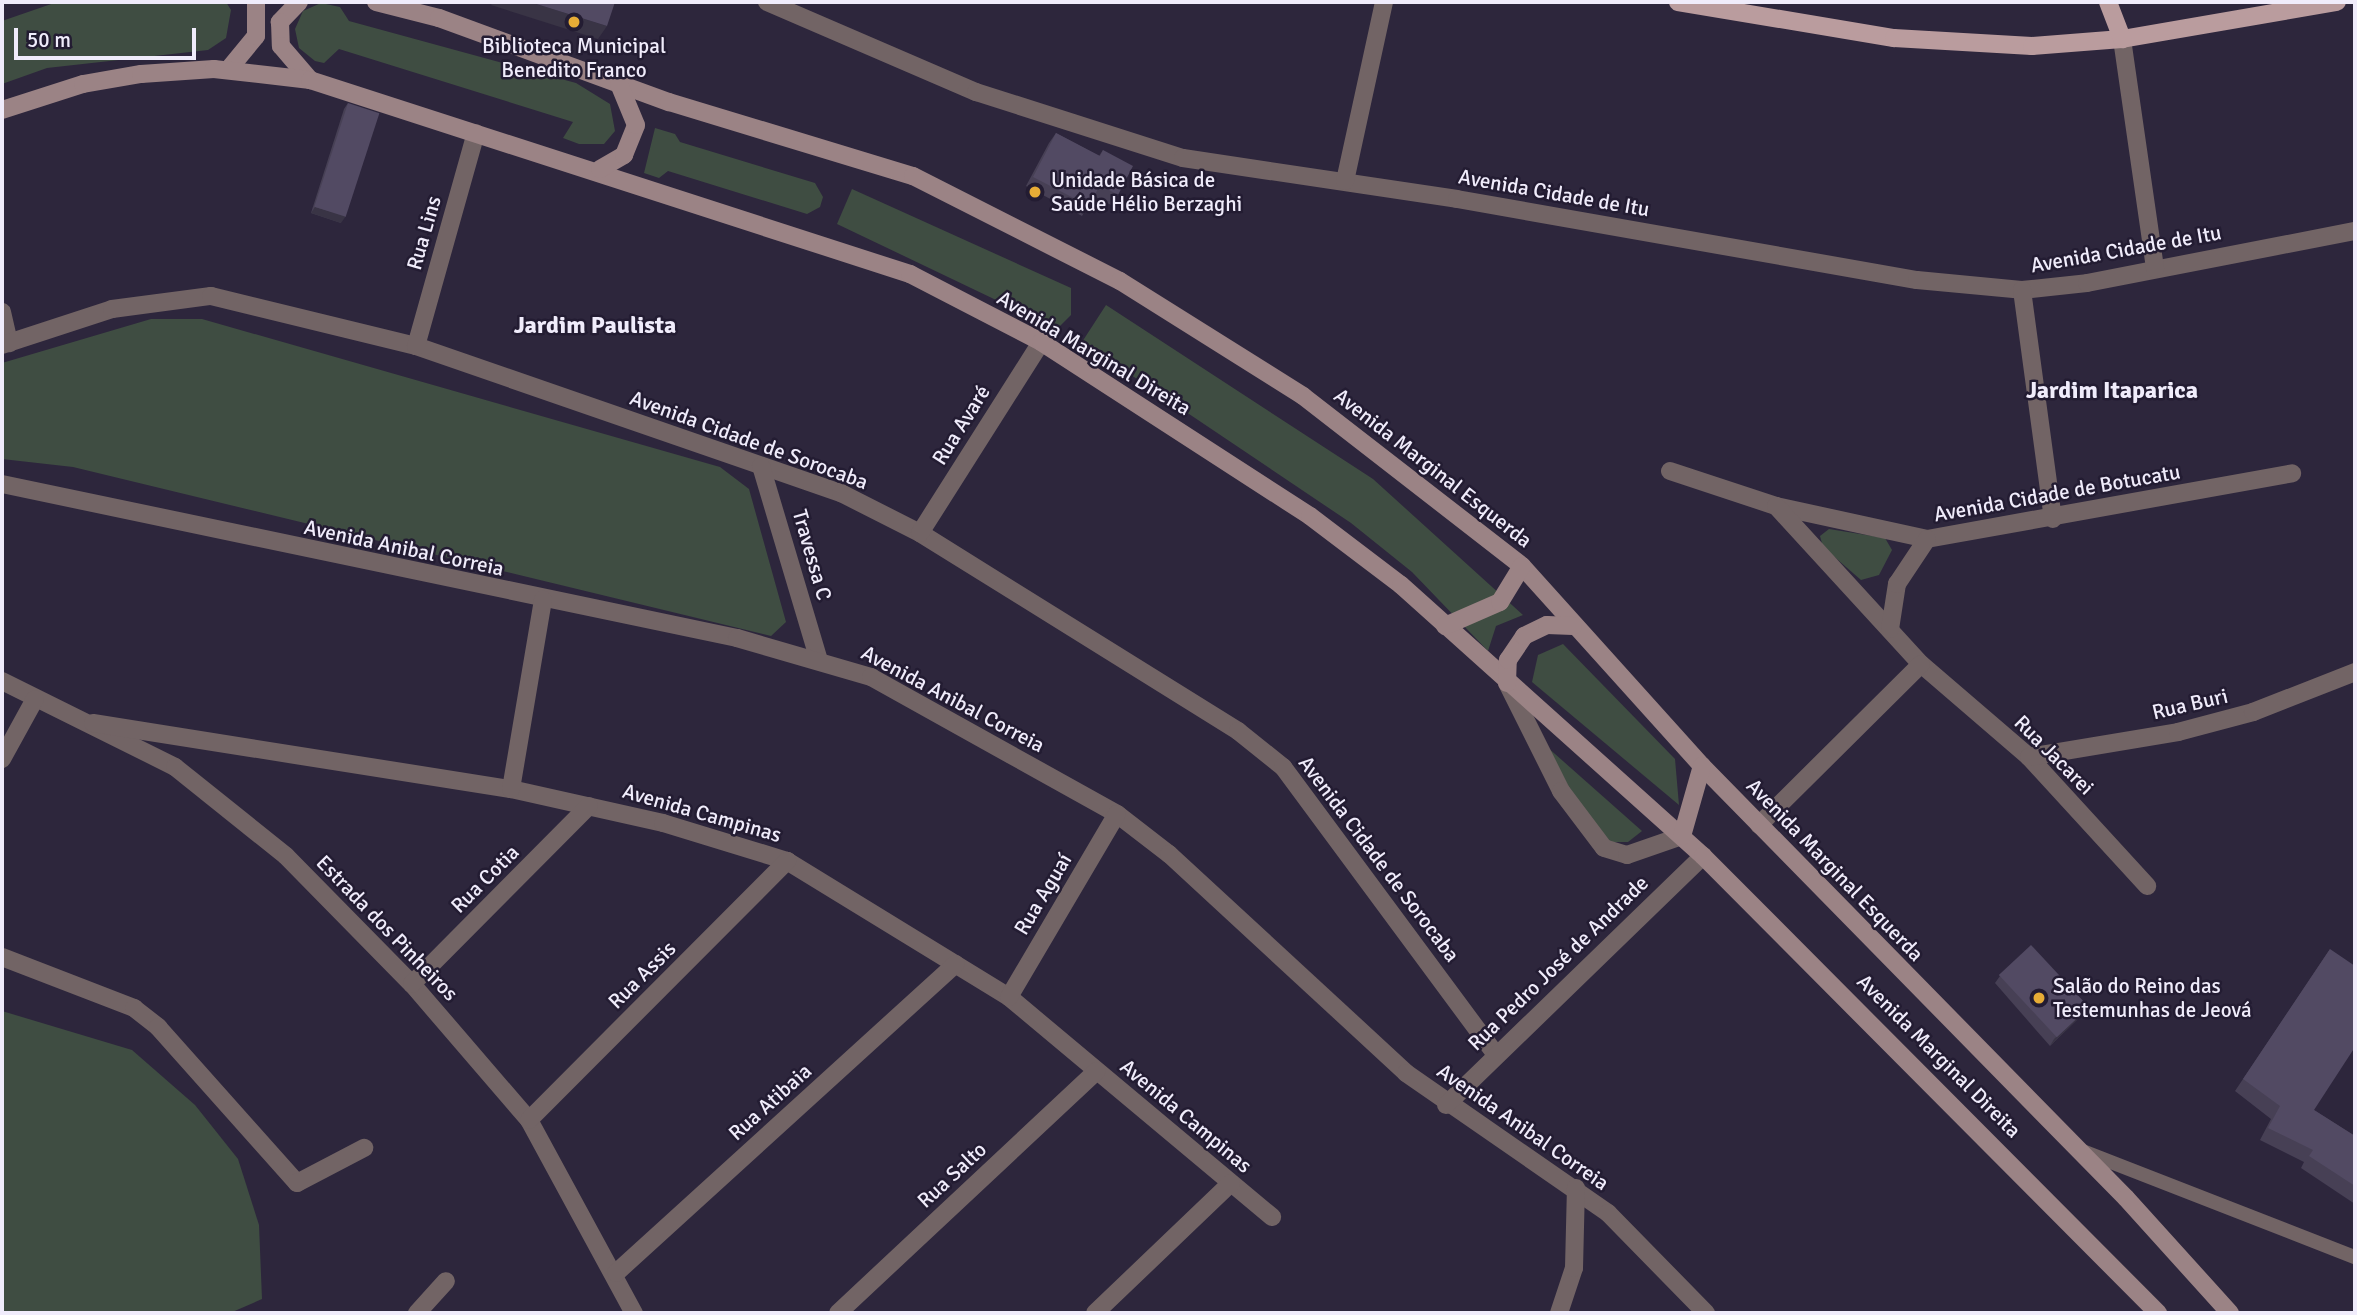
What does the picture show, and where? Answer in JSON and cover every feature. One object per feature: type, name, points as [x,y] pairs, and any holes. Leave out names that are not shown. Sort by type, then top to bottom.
[{"type":"main road","points":[[228,70],[256,36],[256,2]]},
{"type":"main road","points":[[299,2],[280,22],[281,46],[310,80]]},
{"type":"main road","points":[[1678,2],[1894,38],[1984,46],[2122,39],[2337,2]]},
{"type":"main road","points":[[2108,2],[2122,39]]},
{"type":"main road","name":"Avenida Marginal Esquerda","points":[[385,3],[437,10],[619,83],[913,176],[1120,281],[1303,396],[1522,566],[1573,626],[1702,766],[2073,1146],[2230,1313]]},
{"type":"main road","name":"Avenida Marginal Direita","points":[[2,110],[83,84],[228,70],[310,80],[476,134],[600,169],[910,274],[1041,342],[1346,541],[1446,626],[1703,856],[2158,1313]]},
{"type":"main road","points":[[600,169],[624,155],[636,125],[619,83]]},
{"type":"main road","points":[[1446,626],[1500,603],[1522,566]]},
{"type":"main road","points":[[1507,683],[1508,660],[1524,636],[1547,625],[1573,626]]},
{"type":"main road","points":[[1682,836],[1702,766]]},
{"type":"street","name":"Avenida Cidade de Itu","points":[[767,2],[976,92],[1183,158],[1345,181],[1917,280],[2022,290],[2155,269],[2355,231]]},
{"type":"street","points":[[1345,181],[1384,2]]},
{"type":"street","points":[[2122,39],[2155,269]]},
{"type":"street","name":"Rua Lins","points":[[416,346],[476,134]]},
{"type":"street","points":[[2022,290],[2053,519]]},
{"type":"street","name":"Avenida Cidade de Sorocaba","points":[[5,344],[112,309],[211,296],[416,346],[841,492],[920,533],[1238,731],[1283,767],[1495,1054]]},
{"type":"street","points":[[2,313],[5,344]]},
{"type":"street","name":"Rua Avaré","points":[[920,533],[1041,342]]},
{"type":"street","name":"Travessa C","points":[[761,466],[818,657]]},
{"type":"street","name":"Avenida Cidade de Botucatu","points":[[1670,471],[1776,506],[1927,539],[2053,519],[2292,473]]},
{"type":"street","name":"Avenida Anibal Correia","points":[[2,484],[818,657],[871,677],[1117,814],[1237,914],[1446,1105],[1576,1188],[1706,1313]]},
{"type":"street","name":"Rua Jacarei","points":[[1776,506],[1921,664],[2029,757],[2147,886]]},
{"type":"street","points":[[1890,629],[1896,584],[1927,539]]},
{"type":"street","points":[[511,789],[543,600]]},
{"type":"street","points":[[1759,825],[1921,664]]},
{"type":"street","name":"Rua Buri","points":[[2029,757],[2178,732],[2253,712],[2355,672]]},
{"type":"street","name":"Estrada dos Pinheiros","points":[[2,681],[35,699],[93,723],[175,767],[243,816],[412,984],[529,1120],[616,1273],[634,1313]]},
{"type":"street","name":"Avenida Marginal Direita","points":[[1507,683],[1560,791],[1604,848],[1627,856],[1682,836]]},
{"type":"street","points":[[2,759],[35,699]]},
{"type":"street","name":"Avenida Campinas","points":[[93,723],[511,789],[589,806],[787,862],[1009,997],[1272,1217]]},
{"type":"street","name":"Rua Cotia","points":[[412,984],[589,806]]},
{"type":"street","name":"Rua Aguaí","points":[[1009,997],[1117,814]]},
{"type":"street","name":"Rua Pedro José de Andrade","points":[[1446,1105],[1495,1054],[1703,856]]},
{"type":"street","name":"Rua Assis","points":[[529,1120],[787,862]]},
{"type":"street","points":[[2,957],[134,1008],[158,1027],[243,1129],[298,1183],[364,1147]]},
{"type":"street","name":"Rua Atibaia","points":[[616,1273],[955,964]]},
{"type":"street","name":"Rua Salto","points":[[838,1313],[1097,1071]]},
{"type":"street","points":[[1095,1313],[1231,1183]]},
{"type":"street","points":[[1559,1313],[1574,1268],[1576,1188]]},
{"type":"street","points":[[417,1313],[446,1281]]},
{"type":"lane","points":[[2073,1146],[2355,1258]]},
{"type":"green space","points":[[57,2],[226,2],[231,10],[226,38],[208,50],[47,68],[2,84],[2,21]]},
{"type":"green space","points":[[321,3],[340,7],[349,21],[576,83],[610,104],[615,131],[604,144],[579,144],[563,138],[573,122],[339,49],[324,63],[315,61],[299,48],[295,29],[303,11]]},
{"type":"green space","points":[[655,128],[675,134],[680,142],[815,183],[823,197],[820,207],[807,214],[668,171],[659,178],[644,173]]},
{"type":"green space","points":[[852,189],[1071,288],[1071,315],[1057,329],[837,224]]},
{"type":"green space","points":[[1106,305],[1373,479],[1523,615],[1496,626],[1488,651],[1412,572],[1351,523],[1082,342]]},
{"type":"green space","points":[[151,319],[202,319],[720,467],[749,489],[786,622],[771,636],[73,467],[2,459],[2,363]]},
{"type":"green space","points":[[1829,529],[1885,538],[1892,550],[1879,575],[1861,580],[1823,547],[1820,536]]},
{"type":"green space","points":[[1563,644],[1675,759],[1679,805],[1532,682],[1538,655]]},
{"type":"green space","points":[[1546,746],[1642,831],[1628,842],[1609,842],[1577,802]]},
{"type":"green space","points":[[2,1011],[132,1050],[195,1105],[238,1159],[259,1225],[262,1299],[230,1313],[2,1313]]},
{"type":"building","points":[[530,2],[615,2],[607,26]]},
{"type":"building","points":[[348,103],[379,113],[346,217],[314,207]]},
{"type":"building","points":[[1056,133],[1100,156],[1103,150],[1133,166],[1118,195],[1100,185],[1089,206],[1033,177]]},
{"type":"building","name":"Salão do Reino das Testemunhas de Jeová","points":[[2031,945],[2089,1007],[2057,1037],[1999,975]]},
{"type":"building","points":[[2330,949],[2355,966],[2355,1047],[2314,1110],[2355,1136],[2355,1186],[2309,1156],[2313,1150],[2268,1128],[2280,1106],[2243,1079]]},
{"type":"place","name":"Biblioteca Municipal Benedito Franco","points":[[574,22]]},
{"type":"place","name":"Unidade Básica de Saúde Hélio Berzaghi","points":[[1035,192]]},
{"type":"place","name":"Salão do Reino das Testemunhas de Jeová","points":[[2039,998]]},
{"type":"district","name":"Jardim Paulista","points":[[595,326]]},
{"type":"district","name":"Jardim Itaparica","points":[[2112,391]]}]
